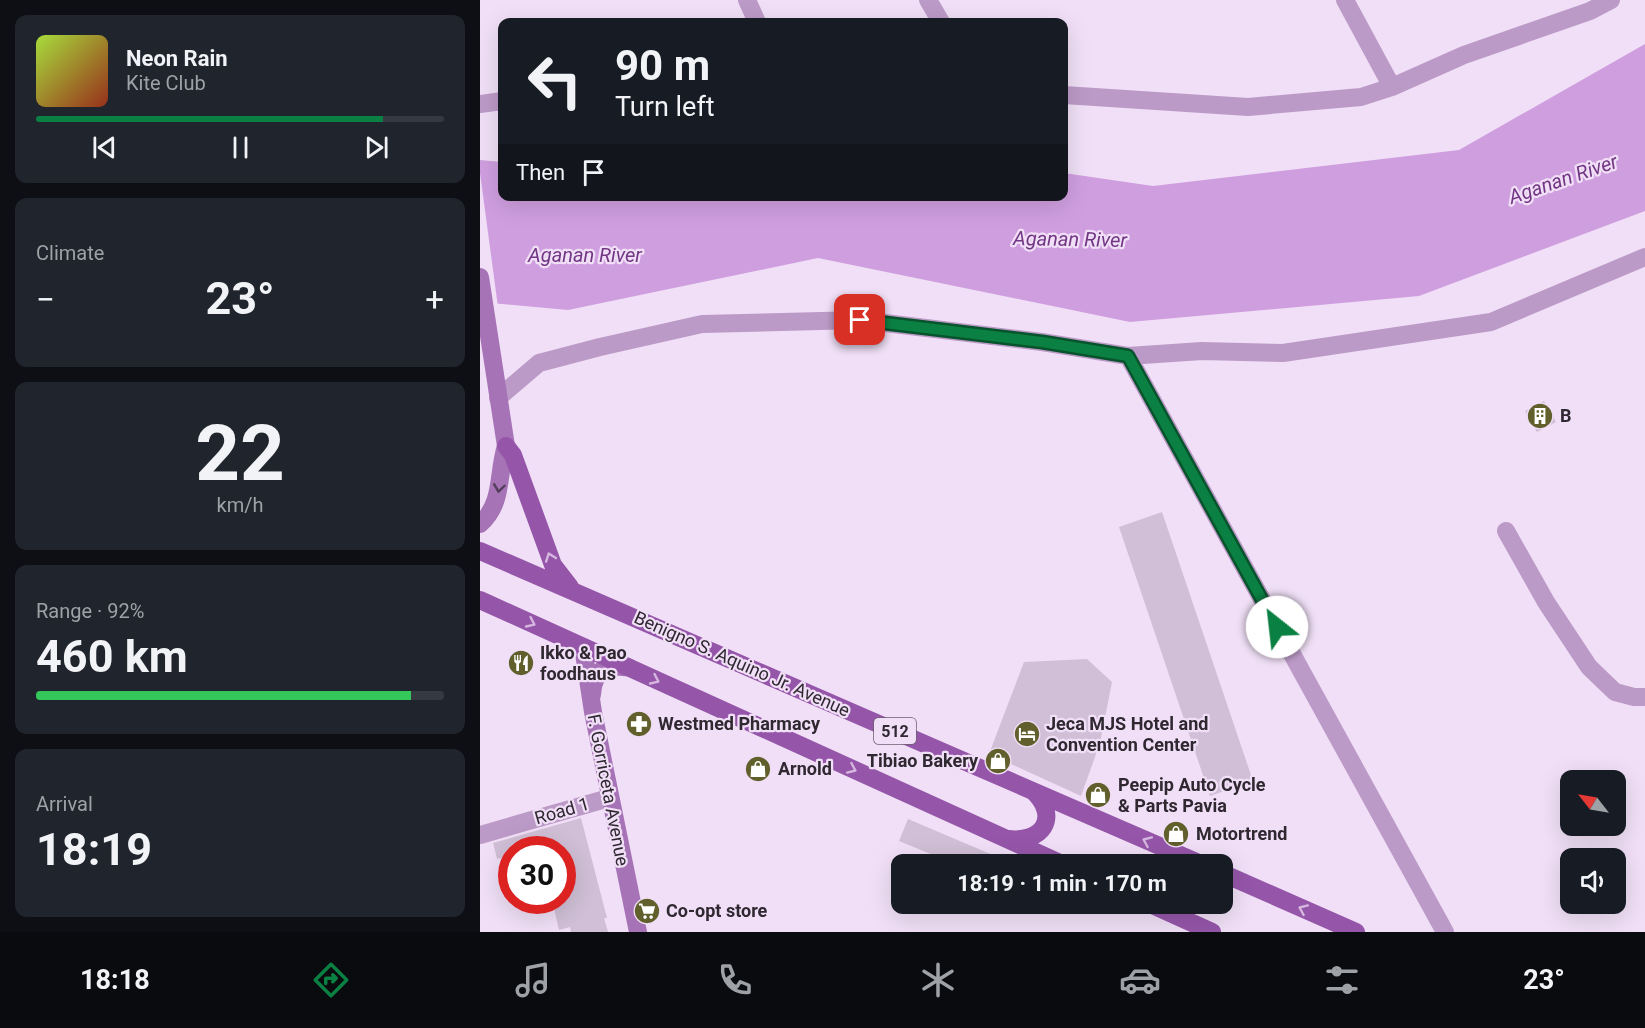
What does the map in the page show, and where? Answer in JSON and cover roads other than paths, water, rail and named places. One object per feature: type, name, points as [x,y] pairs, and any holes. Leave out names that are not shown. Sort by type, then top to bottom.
[{"type":"main road","points":[[480,277],[506,446],[498,495],[491,512],[480,524]]},
{"type":"main road","points":[[506,446],[513,454],[555,570],[571,588],[590,598]]},
{"type":"main road","name":"Benigno S. Aquino Jr. Avenue","points":[[480,551],[1178,854]]},
{"type":"main road","points":[[480,600],[1040,854]]},
{"type":"main road","name":"F. Gorriceta Avenue","points":[[583,646],[609,798],[638,932]]},
{"type":"main road","points":[[593,712],[592,688],[600,672],[607,667],[628,668]]},
{"type":"main road","points":[[1006,839],[1026,839],[1037,834],[1045,825],[1047,813],[1043,801],[1032,790]]},
{"type":"main road","points":[[1233,878],[1356,932]]},
{"type":"main road","points":[[1172,914],[1212,932]]},
{"type":"street","points":[[747,0],[755,18]]},
{"type":"street","points":[[928,0],[939,18]]},
{"type":"street","points":[[1346,0],[1392,87]]},
{"type":"street","points":[[1068,95],[1248,107],[1361,97],[1392,87],[1464,55],[1590,11],[1611,0]]},
{"type":"street","points":[[480,104],[498,102]]},
{"type":"street","points":[[498,398],[539,363],[702,324],[860,320],[1042,342],[1128,356],[1202,351],[1283,353],[1491,322],[1645,257]]},
{"type":"street","points":[[1128,356],[1445,932]]},
{"type":"street","points":[[1506,531],[1546,602],[1589,667],[1615,692],[1634,697],[1645,697]]},
{"type":"street","name":"Road 1","points":[[480,835],[609,798]]},
{"type":"water","name":"Aganan River","points":[[1645,44],[1645,211],[1419,296],[1130,322],[818,258],[568,310],[480,302],[480,160],[498,162],[498,201],[1068,201],[1068,174],[1153,186],[1459,150]]},
{"type":"place","name":"B","points":[[1540,416]]},
{"type":"place","name":"Ikko & Pao foodhaus","points":[[521,663]]},
{"type":"place","name":"Westmed Pharmacy","points":[[639,724]]},
{"type":"place","name":"Jeca MJS Hotel and Convention Center","points":[[1027,734]]},
{"type":"place","name":"Tibiao Bakery","points":[[998,761]]},
{"type":"place","name":"Arnold","points":[[758,769]]},
{"type":"place","name":"Peepip Auto Cycle & Parts Pavia","points":[[1098,795]]},
{"type":"place","name":"Motortrend","points":[[1176,834]]},
{"type":"place","name":"Co-opt store","points":[[647,911]]}]
